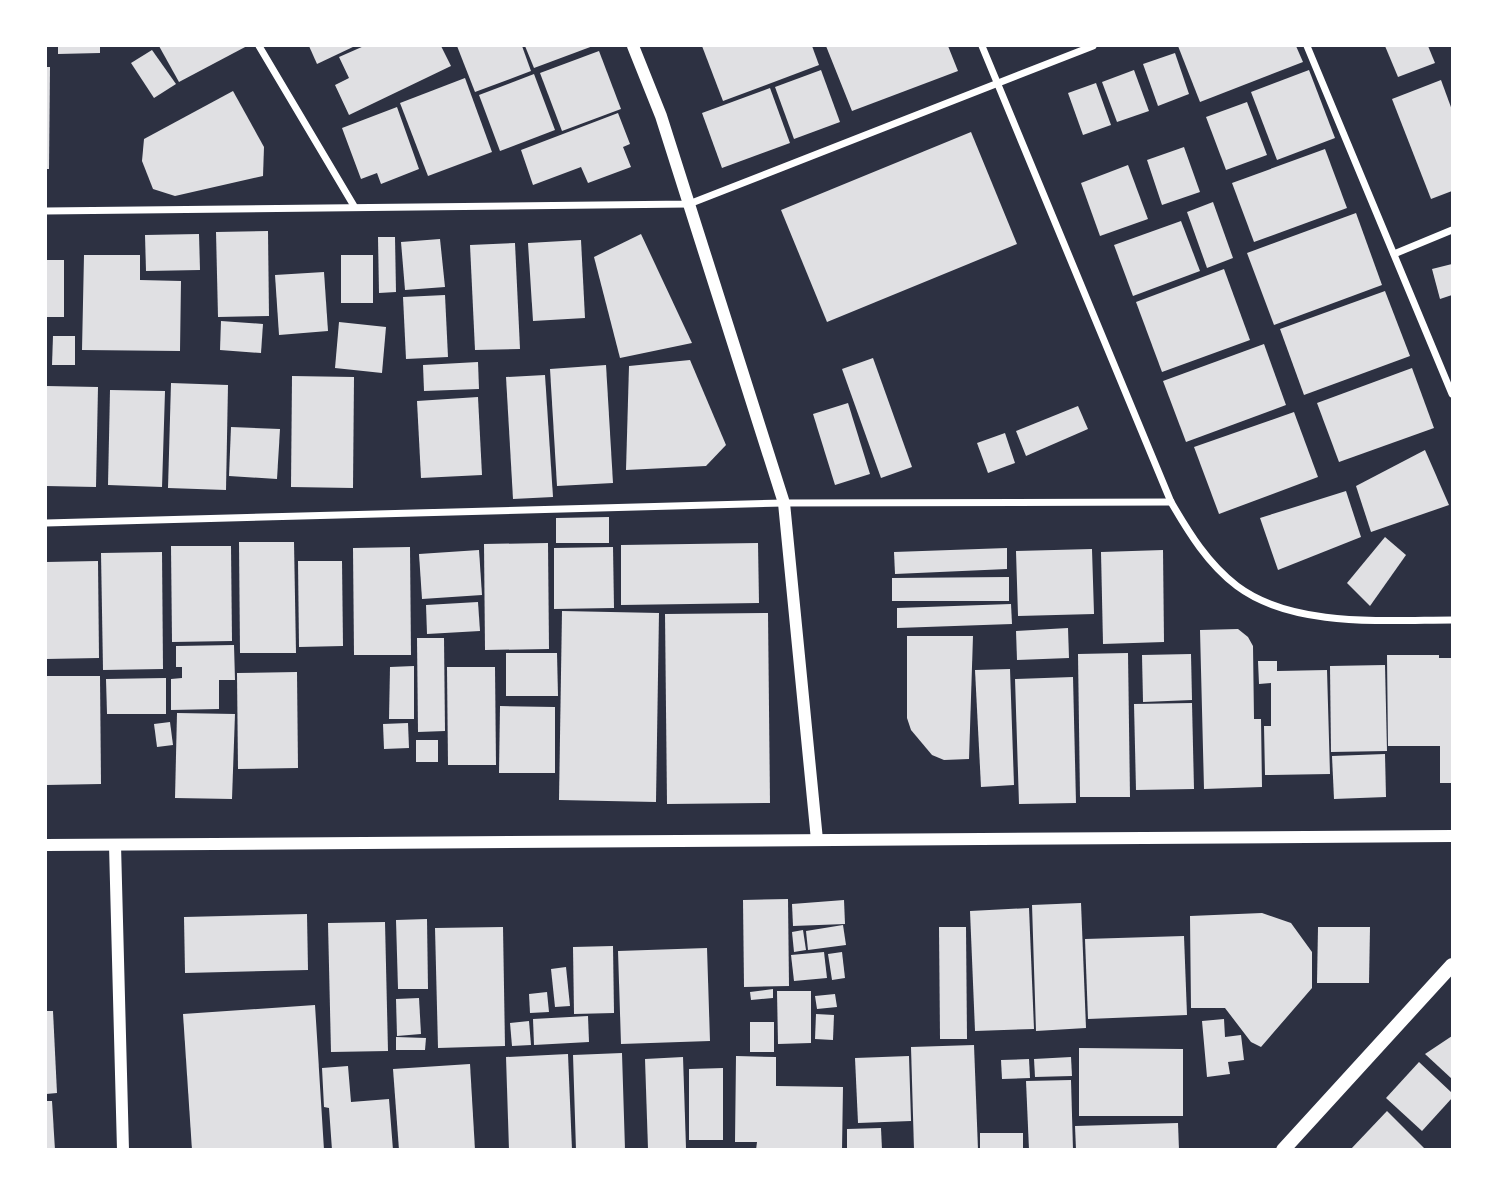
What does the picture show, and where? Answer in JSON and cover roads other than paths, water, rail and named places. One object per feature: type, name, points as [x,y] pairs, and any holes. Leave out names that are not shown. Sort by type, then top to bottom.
[{"type":"main road","points":[[1283,1150],[1452,965]]},
{"type":"street","points":[[259,46],[354,206]]},
{"type":"street","points":[[633,46],[661,116],[785,503],[817,840]]},
{"type":"street","points":[[982,46],[1171,502],[1196,544],[1237,586],[1268,604],[1317,615],[1361,620],[1452,620]]},
{"type":"street","points":[[46,211],[689,204],[1093,46]]},
{"type":"street","points":[[1307,46],[1452,394]]},
{"type":"street","points":[[1394,254],[1452,230]]},
{"type":"street","points":[[46,523],[785,503],[1171,502]]},
{"type":"street","points":[[46,845],[1452,836]]},
{"type":"street","points":[[115,845],[122,1150]]}]
